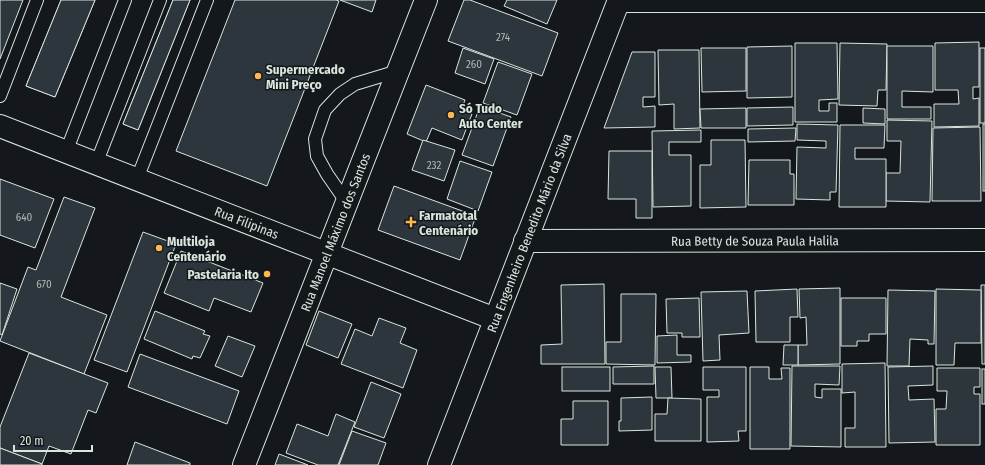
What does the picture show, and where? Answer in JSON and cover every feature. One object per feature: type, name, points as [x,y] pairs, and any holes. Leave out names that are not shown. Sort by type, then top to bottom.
[{"type":"street","name":"Rua Manoel Máximo dos Santos","points":[[244,465],[426,0]]},
{"type":"street","points":[[618,0],[985,1]]},
{"type":"street","name":"Rua Engenheiro Benedito Mário da Silva","points":[[438,465],[618,0]]},
{"type":"street","name":"Rua Filipinas","points":[[0,126],[495,319]]},
{"type":"street","name":"Rua Betty de Souza Paula Halila","points":[[525,241],[985,240]]},
{"type":"lane","points":[[0,96],[37,0]]},
{"type":"lane","points":[[66,152],[125,0]]},
{"type":"lane","points":[[96,164],[160,0]]},
{"type":"lane","points":[[137,179],[207,0]]},
{"type":"lane","points":[[347,203],[326,174],[317,156],[315,139],[325,110],[340,94],[355,84],[398,71]]},
{"type":"building","points":[[0,0],[23,0],[0,59]]},
{"type":"building","points":[[61,0],[95,0],[55,97],[26,86]]},
{"type":"building","points":[[61,0],[95,0],[55,97],[26,86]]},
{"type":"building","points":[[173,0],[190,0],[138,130],[123,124]]},
{"type":"building","points":[[173,0],[190,0],[138,130],[123,124]]},
{"type":"building","name":"Supermercado Mini Preço","points":[[235,0],[339,1],[267,186],[176,151]]},
{"type":"building","points":[[340,0],[376,0],[372,12]]},
{"type":"building","points":[[464,0],[470,0],[558,33],[542,76],[448,41]]},
{"type":"building","points":[[507,0],[557,0],[547,24],[504,6]]},
{"type":"building","points":[[979,42],[979,87],[973,87],[973,99],[979,98],[979,126],[934,127],[934,104],[959,104],[958,90],[935,90],[935,43]]},
{"type":"building","points":[[795,43],[837,43],[838,99],[819,100],[819,111],[829,111],[829,103],[837,103],[837,122],[795,122]]},
{"type":"building","points":[[840,43],[887,44],[886,90],[878,90],[877,106],[839,105]]},
{"type":"building","points":[[792,46],[792,97],[747,98],[747,47]]},
{"type":"building","points":[[887,46],[933,46],[933,92],[902,91],[902,107],[931,107],[931,119],[887,119]]},
{"type":"building","points":[[463,48],[494,59],[485,84],[455,73]]},
{"type":"building","points":[[701,48],[746,48],[746,91],[702,92]]},
{"type":"building","points":[[980,48],[985,48],[985,123],[980,123]]},
{"type":"building","points":[[658,50],[699,50],[700,128],[674,129],[674,104],[659,105]]},
{"type":"building","points":[[632,52],[655,52],[655,97],[643,97],[643,107],[655,106],[655,127],[604,128]]},
{"type":"building","points":[[498,62],[532,74],[517,115],[483,103]]},
{"type":"building","points":[[426,85],[465,100],[461,110],[472,114],[462,140],[432,128],[426,142],[407,134]]},
{"type":"building","points":[[480,106],[511,117],[493,166],[462,155]]},
{"type":"building","points":[[793,107],[793,125],[747,126],[747,108]]},
{"type":"building","points":[[746,108],[746,128],[701,128],[700,109]]},
{"type":"building","points":[[863,108],[885,109],[885,124],[863,123]]},
{"type":"building","points":[[887,120],[932,121],[930,202],[886,201],[886,173],[900,173],[901,141],[887,141]]},
{"type":"building","points":[[797,124],[838,125],[836,192],[830,192],[830,200],[796,199],[797,147],[826,148],[826,141],[797,140]]},
{"type":"building","points":[[983,124],[985,124],[985,191],[983,191]]},
{"type":"building","points":[[840,125],[885,125],[884,148],[855,148],[855,159],[886,159],[886,207],[839,207]]},
{"type":"building","points":[[980,127],[981,201],[932,201],[933,128]]},
{"type":"building","points":[[796,128],[795,141],[748,142],[748,129]]},
{"type":"building","points":[[701,130],[701,142],[669,142],[669,155],[691,155],[691,206],[653,207],[652,131]]},
{"type":"building","points":[[423,140],[455,150],[444,181],[412,170]]},
{"type":"building","points":[[711,140],[745,140],[746,207],[700,208],[700,165],[711,165]]},
{"type":"building","points":[[609,151],[652,151],[652,218],[636,218],[636,199],[608,199]]},
{"type":"building","points":[[749,160],[790,160],[790,174],[794,174],[794,205],[748,205]]},
{"type":"building","points":[[460,161],[492,172],[478,211],[447,199]]},
{"type":"building","points":[[0,179],[54,199],[35,248],[0,235]]},
{"type":"building","points":[[394,186],[476,216],[460,260],[378,230]]},
{"type":"building","points":[[64,197],[95,208],[61,297],[107,315],[84,374],[0,341],[28,267],[36,270]]},
{"type":"building","points":[[143,232],[176,244],[127,372],[94,360]]},
{"type":"building","points":[[181,251],[263,283],[251,312],[214,298],[209,311],[164,293]]},
{"type":"building","points":[[0,283],[17,289],[2,335],[0,334]]},
{"type":"building","points":[[604,284],[605,364],[541,364],[541,345],[562,344],[561,285]]},
{"type":"building","points":[[981,285],[985,285],[985,364],[982,364]]},
{"type":"building","points":[[840,288],[840,364],[798,365],[798,345],[807,345],[806,317],[800,318],[799,289]]},
{"type":"building","points":[[797,289],[798,317],[790,317],[790,342],[756,342],[755,291]]},
{"type":"building","points":[[936,289],[981,290],[981,343],[955,343],[954,365],[936,365]]},
{"type":"building","points":[[888,290],[935,291],[934,344],[928,344],[928,340],[910,339],[909,366],[887,366]]},
{"type":"building","points":[[747,291],[749,333],[719,335],[720,360],[703,361],[701,292]]},
{"type":"building","points":[[621,294],[656,294],[655,365],[606,364],[606,342],[621,342]]},
{"type":"building","points":[[699,298],[700,337],[682,337],[682,333],[667,333],[666,299]]},
{"type":"building","points":[[841,298],[886,298],[886,334],[869,334],[869,341],[857,341],[857,346],[841,346]]},
{"type":"building","points":[[155,311],[205,331],[203,334],[210,336],[200,358],[193,356],[192,359],[144,339]]},
{"type":"building","points":[[319,311],[352,324],[338,358],[306,345]]},
{"type":"building","points":[[379,318],[406,328],[400,343],[417,350],[403,388],[341,364],[355,329],[372,336]]},
{"type":"building","points":[[677,335],[677,355],[691,355],[691,362],[657,363],[657,336]]},
{"type":"building","points":[[228,336],[255,346],[242,377],[215,366]]},
{"type":"building","points":[[784,345],[798,345],[798,365],[783,365]]},
{"type":"building","points":[[29,353],[108,383],[96,413],[88,410],[71,454],[49,446],[42,464],[0,448],[0,427]]},
{"type":"building","points":[[140,354],[239,391],[227,424],[128,387]]},
{"type":"building","points":[[885,363],[886,447],[845,447],[845,428],[855,428],[855,392],[842,393],[842,364]]},
{"type":"building","points":[[654,366],[654,384],[613,384],[613,367]]},
{"type":"building","points":[[792,366],[840,366],[839,385],[815,384],[815,397],[822,398],[822,389],[841,389],[841,447],[791,446]]},
{"type":"building","points":[[933,366],[933,385],[908,386],[909,400],[934,399],[935,442],[889,443],[888,367]]},
{"type":"building","points":[[562,367],[610,367],[610,391],[562,391]]},
{"type":"building","points":[[655,367],[671,367],[672,398],[656,398]]},
{"type":"building","points":[[703,367],[746,367],[746,431],[738,431],[739,441],[707,442],[707,397],[719,397],[719,390],[703,390]]},
{"type":"building","points":[[750,367],[769,367],[769,379],[782,379],[781,368],[790,368],[790,449],[750,449]]},
{"type":"building","points":[[937,368],[980,368],[980,387],[974,387],[974,394],[980,394],[980,445],[936,445],[936,409],[946,409],[947,391],[937,391]]},
{"type":"building","points":[[982,369],[985,369],[985,404],[982,404]]},
{"type":"building","points":[[371,382],[401,394],[384,438],[354,427]]},
{"type":"building","points":[[652,397],[652,430],[619,431],[619,421],[621,421],[621,398]]},
{"type":"building","points":[[668,398],[701,399],[701,441],[655,441],[655,414],[667,414]]},
{"type":"building","points":[[573,401],[608,401],[608,445],[561,445],[561,419],[573,419]]},
{"type":"building","points":[[336,414],[355,422],[338,465],[318,465],[286,453],[297,424],[328,436]]},
{"type":"building","points":[[352,431],[386,443],[378,465],[339,465]]},
{"type":"building","points":[[135,442],[190,463],[190,465],[127,465]]},
{"type":"building","points":[[0,448],[42,464],[42,465],[0,465]]},
{"type":"building","points":[[279,454],[308,465],[275,465]]},
{"type":"place","name":"Supermercado Mini Preço","points":[[258,76]]},
{"type":"place","name":"Só Tudo Auto Center","points":[[451,115]]},
{"type":"place","name":"Farmatotal Centenário","points":[[411,222]]},
{"type":"place","name":"Multiloja Centenário","points":[[159,248]]},
{"type":"place","name":"Pastelaria Ito","points":[[267,274]]}]
